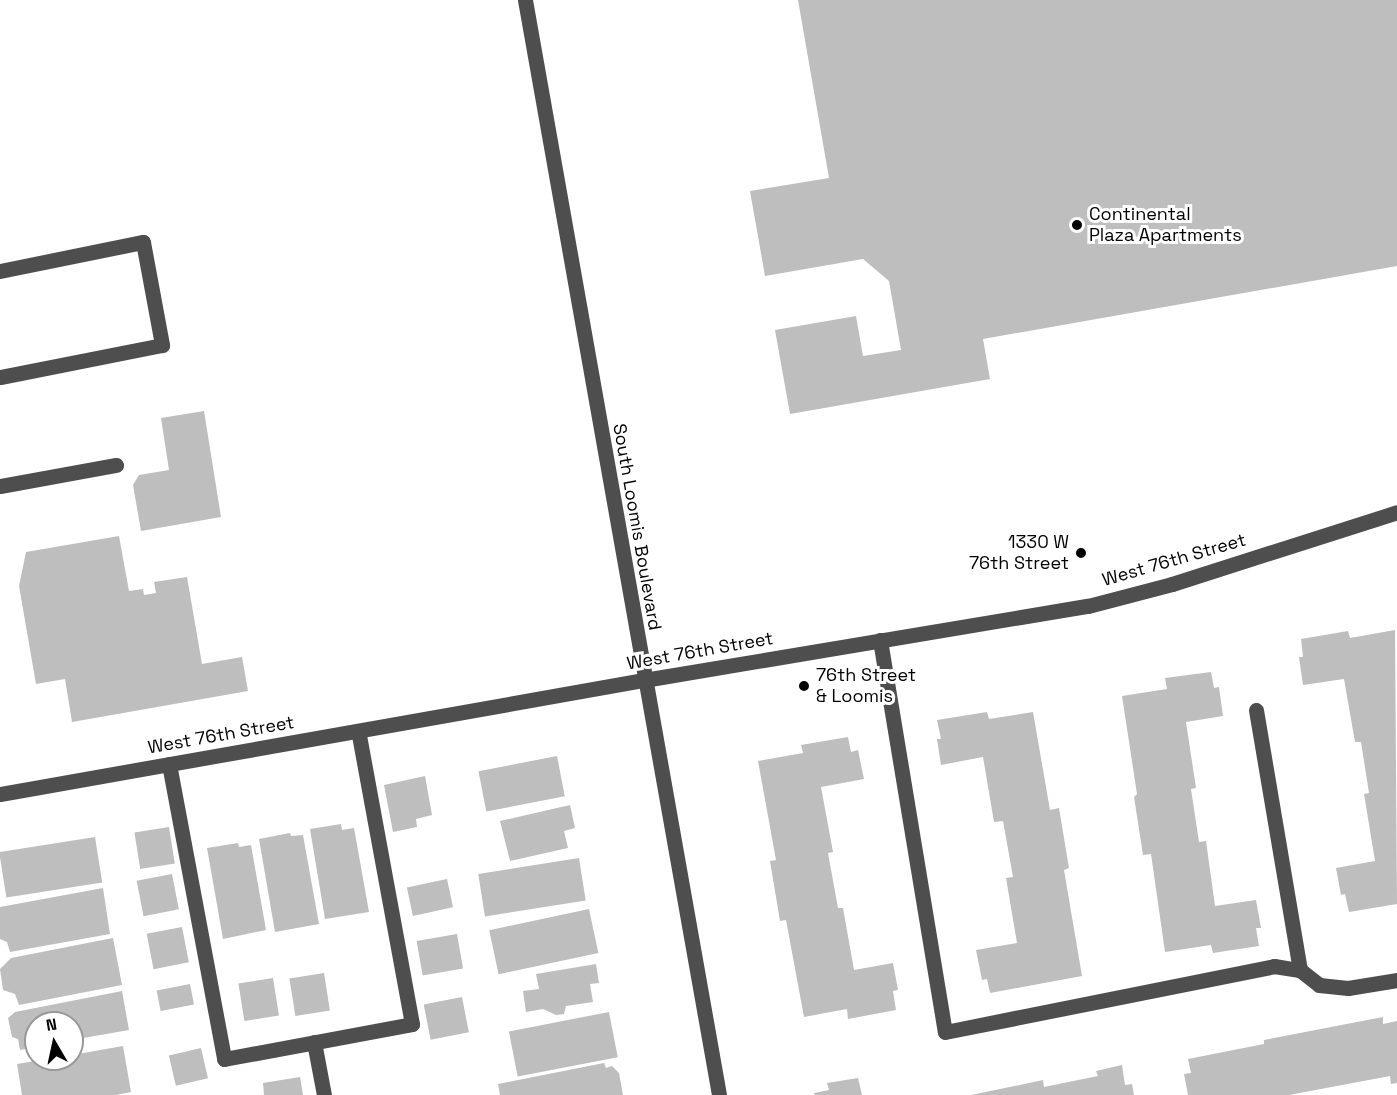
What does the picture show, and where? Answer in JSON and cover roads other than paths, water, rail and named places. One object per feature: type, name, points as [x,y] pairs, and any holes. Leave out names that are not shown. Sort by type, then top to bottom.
[{"type":"street","name":"South Loomis Boulevard","points":[[525,0],[719,1095]]},
{"type":"street","points":[[0,271],[143,242],[162,345],[0,377]]},
{"type":"street","points":[[0,486],[116,465]]},
{"type":"street","name":"West 76th Street","points":[[0,794],[644,680],[1088,606],[1172,584],[1397,512]]},
{"type":"street","points":[[880,640],[945,1032],[1274,966],[1300,970],[1319,985],[1348,988],[1397,980]]},
{"type":"street","points":[[1256,710],[1300,970]]},
{"type":"street","points":[[169,764],[224,1059],[412,1024],[358,731]]},
{"type":"street","points":[[314,1042],[324,1095]]},
{"type":"place","name":"Continental Plaza Apartments","points":[[1077,225]]},
{"type":"place","name":"1330 W 76th Street","points":[[1081,553]]},
{"type":"place","name":"76th Street & Loomis","points":[[804,686]]}]
